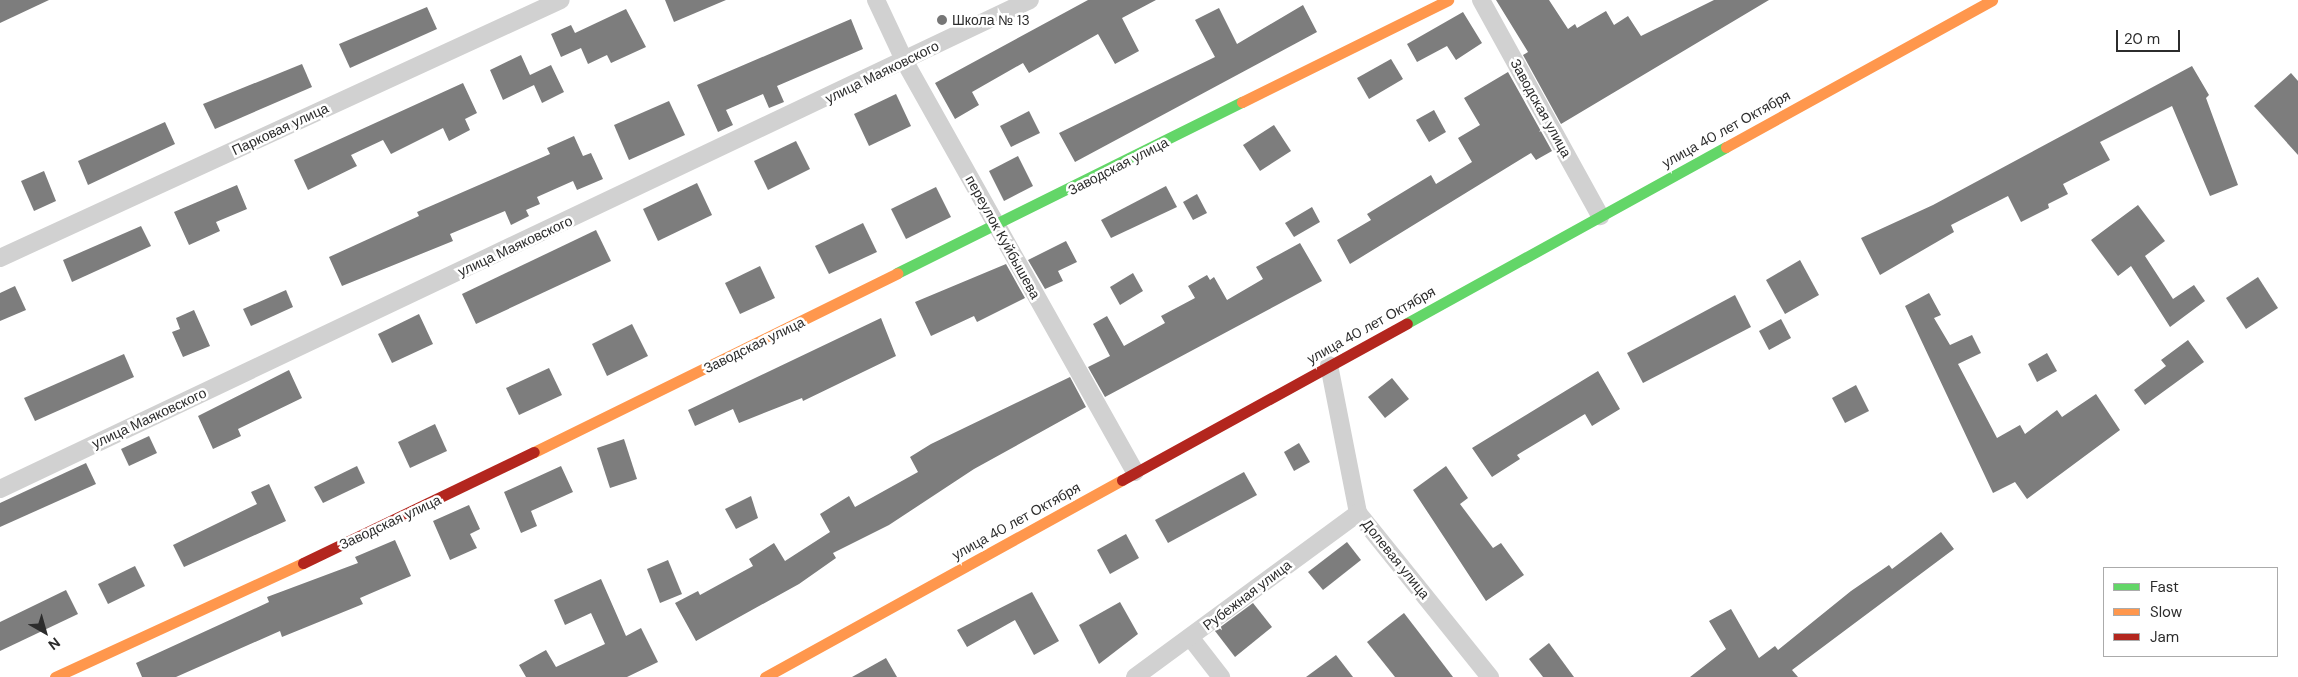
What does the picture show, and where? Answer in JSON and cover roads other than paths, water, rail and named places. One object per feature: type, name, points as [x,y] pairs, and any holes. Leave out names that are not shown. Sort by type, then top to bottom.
[{"type":"street","name":"Парковая улица","points":[[0,258],[561,0]]},
{"type":"street","name":"переулок Куйбышева","points":[[876,0],[905,62],[1135,472]]},
{"type":"street","name":"улица Маяковского","points":[[0,489],[905,62],[1030,0]]},
{"type":"street","name":"Заводская улица","points":[[55,677],[401,518],[996,226],[1448,0]]},
{"type":"street","name":"Заводская улица","points":[[1482,0],[1600,216]]},
{"type":"street","name":"улица 40 лет Октября","points":[[765,677],[1992,0]]},
{"type":"street","name":"Долевая улица","points":[[1329,365],[1358,512],[1490,677]]},
{"type":"street","name":"Рубежная улица","points":[[1135,677],[1358,512]]},
{"type":"street","points":[[1190,637],[1221,677]]},
{"type":"place","name":"Школа № 13","points":[[942,20]]}]
